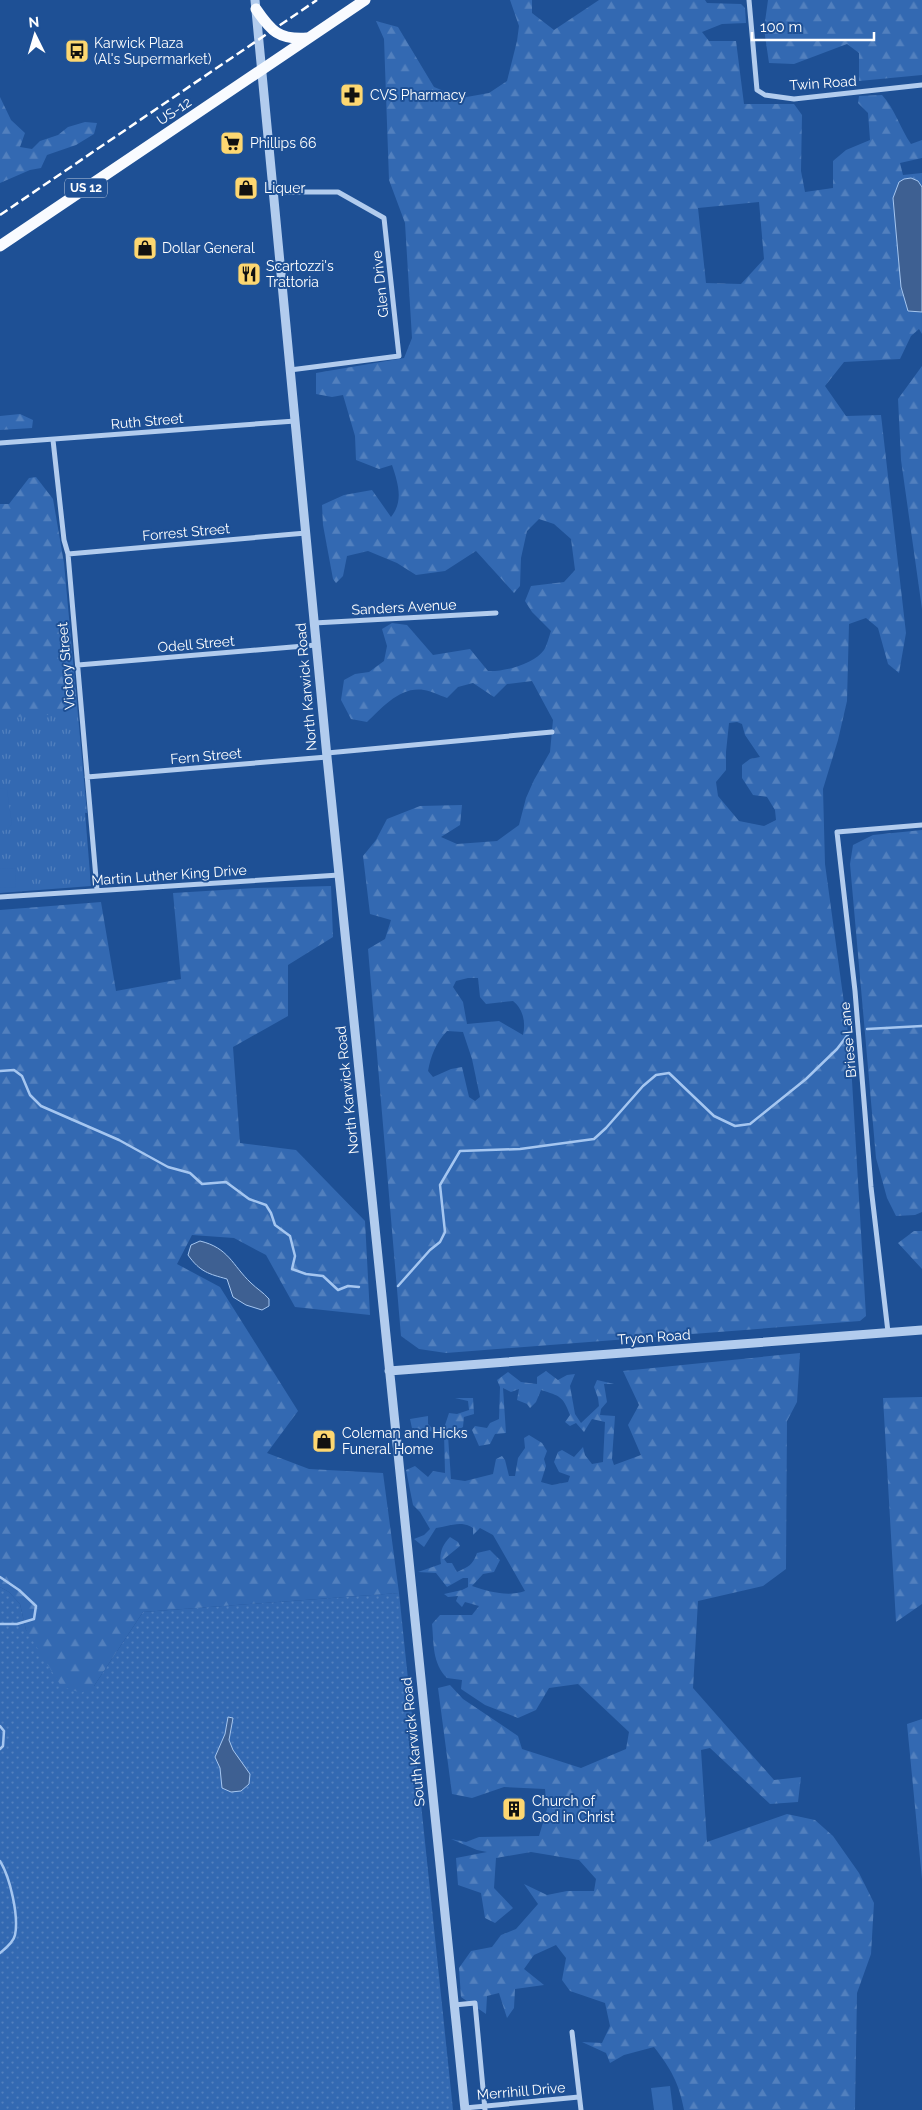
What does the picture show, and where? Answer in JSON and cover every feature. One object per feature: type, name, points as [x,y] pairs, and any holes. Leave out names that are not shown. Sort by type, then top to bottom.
[{"type":"main road","name":"US-12","points":[[0,246],[365,0]]},
{"type":"main road","points":[[256,4],[275,32],[295,39],[309,38]]},
{"type":"street","name":"Twin Road","points":[[749,0],[757,90],[766,95],[794,99],[922,85]]},
{"type":"street","name":"North Karwick Road","points":[[256,4],[316,645],[389,1371]]},
{"type":"street","name":"Glen Drive","points":[[274,192],[338,192],[384,218],[399,356],[290,370]]},
{"type":"street","name":"Ruth Street","points":[[0,443],[295,421]]},
{"type":"street","name":"Victory Street","points":[[53,440],[64,540],[68,554],[96,890]]},
{"type":"street","name":"Forrest Street","points":[[68,554],[306,533]]},
{"type":"street","name":"Sanders Avenue","points":[[314,623],[496,613]]},
{"type":"street","name":"Odell Street","points":[[78,665],[316,645]]},
{"type":"street","name":"Fern Street","points":[[87,777],[552,732]]},
{"type":"street","name":"Briese Lane","points":[[888,1332],[871,1188],[855,991],[837,832],[922,826]]},
{"type":"street","name":"Martin Luther King Drive","points":[[0,897],[339,875]]},
{"type":"street","name":"Tryon Road","points":[[389,1371],[922,1330]]},
{"type":"street","name":"South Karwick Road","points":[[389,1371],[465,2109]]},
{"type":"street","points":[[454,2005],[475,2003],[485,2108]]},
{"type":"street","points":[[572,2032],[580,2110]]},
{"type":"street","name":"Merrihill Drive","points":[[465,2109],[579,2097]]},
{"type":"green space","points":[[510,0],[532,0],[532,13],[554,30],[599,0],[705,0],[707,3],[741,4],[745,8],[746,23],[722,24],[702,32],[709,41],[736,41],[744,104],[794,104],[802,115],[801,171],[805,192],[833,188],[833,161],[846,150],[870,140],[868,113],[858,103],[859,96],[882,95],[911,144],[922,140],[922,158],[900,163],[903,175],[922,173],[922,187],[918,181],[908,311],[922,312],[922,334],[919,329],[911,336],[900,359],[844,362],[825,386],[846,416],[881,415],[906,633],[899,673],[888,664],[878,628],[866,618],[849,624],[847,701],[838,740],[823,789],[825,864],[850,1047],[866,1316],[860,1321],[446,1353],[419,1349],[401,1336],[368,949],[385,939],[391,920],[370,914],[363,856],[376,840],[387,819],[420,806],[462,805],[460,825],[441,837],[457,844],[497,841],[519,825],[526,798],[550,752],[553,720],[532,681],[507,684],[494,697],[473,683],[458,687],[447,698],[424,690],[407,691],[392,699],[367,722],[351,719],[341,700],[344,680],[355,674],[369,672],[384,661],[387,646],[382,629],[392,623],[407,625],[433,655],[470,649],[488,671],[502,670],[526,663],[544,650],[551,631],[532,612],[525,601],[531,586],[564,582],[575,570],[571,539],[554,524],[539,519],[527,531],[521,558],[520,586],[514,593],[476,551],[445,571],[416,575],[397,563],[368,551],[347,556],[343,576],[336,583],[333,579],[323,525],[322,505],[344,495],[372,490],[391,517],[397,505],[399,492],[392,465],[379,469],[356,460],[355,436],[343,395],[332,397],[316,394],[316,373],[404,358],[412,338],[405,223],[389,180],[384,39],[376,21],[398,27],[434,87],[461,98],[489,93],[507,81],[519,26]],"holes":[[[759,202],[764,259],[741,284],[706,283],[698,208]],[[737,722],[742,724],[745,735],[760,757],[750,759],[742,765],[742,778],[753,795],[767,797],[775,810],[776,820],[764,826],[739,821],[718,796],[716,782],[726,770],[729,723]],[[478,978],[480,997],[486,1004],[513,1001],[523,1016],[523,1035],[499,1021],[467,1024],[463,1002],[453,987],[456,981]],[[447,1031],[463,1032],[472,1059],[480,1097],[475,1101],[469,1097],[462,1067],[451,1069],[433,1077],[428,1071],[434,1050]]]},
{"type":"green space","points":[[768,0],[922,0],[922,75],[859,81],[859,53],[847,44],[794,64],[769,63],[764,29]]},
{"type":"green space","points":[[0,97],[11,120],[25,133],[20,147],[32,149],[40,141],[58,135],[68,127],[85,122],[97,123],[94,134],[76,145],[47,155],[41,168],[30,170],[0,183]]},
{"type":"green space","points":[[922,366],[922,609],[901,460],[898,399]]},
{"type":"green space","points":[[20,414],[33,420],[32,428],[0,430],[0,416]]},
{"type":"green space","points":[[36,477],[53,499],[64,563],[87,813],[78,812],[0,736],[0,504],[9,504],[29,478]]},
{"type":"green space","points":[[77,713],[91,886],[0,893],[0,718]]},
{"type":"green space","points":[[0,789],[7,790],[12,825],[6,830],[0,831]]},
{"type":"green space","points":[[922,830],[922,1212],[915,1215],[896,1216],[887,1198],[876,1158],[850,864],[853,845],[873,835]]},
{"type":"green space","points":[[15,868],[16,887],[0,888],[0,869]]},
{"type":"green space","points":[[331,886],[333,937],[288,965],[288,1016],[233,1047],[240,1143],[296,1150],[365,1221],[370,1315],[295,1307],[266,1255],[234,1238],[192,1235],[177,1264],[220,1287],[298,1411],[267,1453],[309,1469],[383,1473],[399,1593],[143,1612],[94,1686],[81,1693],[61,1686],[26,1630],[20,1604],[9,1592],[0,1587],[0,910],[101,902],[116,991],[181,979],[173,893]]},
{"type":"green space","points":[[914,1231],[922,1231],[922,1269],[898,1243]]},
{"type":"green space","points":[[800,1353],[797,1402],[787,1421],[786,1569],[763,1586],[698,1601],[693,1688],[774,1780],[801,1777],[798,1802],[770,1804],[710,1748],[701,1750],[707,1842],[787,1814],[815,1820],[833,1836],[859,1873],[874,1903],[871,1954],[857,1993],[855,2110],[684,2110],[674,2077],[654,2047],[624,2055],[610,2063],[606,2053],[582,2042],[602,2043],[610,2026],[605,2003],[570,1991],[562,1980],[566,1958],[556,1945],[534,1955],[524,1969],[544,1985],[515,1989],[514,2008],[507,2018],[499,1993],[487,1996],[486,2014],[461,1997],[459,1968],[471,1951],[492,1947],[501,1935],[516,1929],[538,1904],[524,1884],[547,1895],[567,1891],[594,1891],[596,1879],[579,1860],[531,1852],[496,1858],[494,1888],[513,1908],[495,1923],[485,1918],[481,1893],[458,1885],[456,1858],[487,1852],[477,1850],[451,1839],[466,1842],[479,1837],[539,1836],[547,1809],[545,1789],[504,1787],[472,1798],[452,1794],[438,1688],[450,1685],[463,1699],[518,1736],[522,1749],[581,1768],[626,1749],[629,1732],[578,1684],[549,1688],[536,1710],[518,1718],[485,1705],[461,1689],[462,1680],[447,1678],[442,1672],[436,1660],[432,1624],[440,1615],[472,1615],[479,1606],[465,1602],[462,1607],[456,1601],[458,1596],[448,1597],[444,1594],[468,1587],[468,1578],[463,1578],[447,1587],[436,1573],[418,1572],[441,1564],[442,1550],[450,1537],[458,1542],[460,1546],[444,1559],[447,1563],[452,1563],[457,1572],[470,1565],[477,1553],[490,1550],[500,1560],[494,1572],[483,1574],[472,1586],[506,1594],[525,1591],[493,1535],[480,1528],[473,1535],[473,1528],[464,1524],[436,1528],[424,1547],[414,1539],[424,1535],[430,1529],[420,1512],[413,1505],[406,1470],[415,1466],[428,1477],[433,1471],[445,1473],[444,1433],[429,1431],[419,1437],[413,1433],[410,1419],[428,1416],[428,1424],[435,1431],[445,1425],[449,1413],[457,1414],[469,1410],[468,1401],[455,1398],[473,1398],[474,1414],[464,1417],[463,1427],[448,1436],[451,1479],[465,1481],[493,1474],[496,1459],[502,1456],[505,1460],[509,1476],[515,1476],[518,1458],[525,1448],[524,1438],[529,1435],[542,1443],[547,1451],[544,1459],[546,1466],[541,1482],[552,1485],[568,1482],[570,1476],[559,1472],[554,1462],[558,1452],[562,1450],[574,1457],[583,1447],[585,1455],[592,1464],[603,1462],[605,1422],[592,1419],[584,1432],[576,1423],[570,1426],[565,1422],[570,1415],[563,1400],[557,1396],[541,1390],[536,1402],[530,1408],[527,1404],[517,1400],[519,1389],[511,1392],[503,1388],[506,1433],[495,1434],[490,1444],[479,1446],[472,1430],[475,1426],[487,1428],[490,1423],[499,1419],[500,1387],[497,1380],[508,1372],[521,1382],[537,1384],[537,1377],[546,1371],[558,1380],[567,1375],[575,1374],[570,1386],[575,1414],[581,1423],[599,1406],[594,1387],[597,1380],[614,1384],[604,1384],[607,1402],[601,1409],[600,1415],[615,1416],[612,1459],[614,1465],[641,1455],[628,1425],[639,1405],[623,1371]]},
{"type":"green space","points":[[922,1397],[922,1604],[896,1622],[883,1398]]},
{"type":"green space","points":[[0,1587],[9,1592],[20,1604],[26,1630],[94,1686],[143,1612],[399,1593],[453,2110],[0,2110]]},
{"type":"green space","points":[[922,1719],[922,1879],[907,1724]]},
{"type":"green space","points":[[670,2086],[673,2110],[654,2110],[651,2088]]},
{"type":"shaded area","points":[[911,178],[918,181],[922,187],[922,312],[908,311],[901,287],[893,198],[899,182]]},
{"type":"shaded area","points":[[200,1241],[218,1248],[224,1253],[251,1283],[269,1299],[269,1306],[262,1310],[246,1305],[233,1297],[227,1279],[201,1269],[188,1255],[191,1245]]},
{"type":"shaded area","points":[[228,1717],[233,1718],[229,1740],[233,1750],[250,1774],[249,1784],[241,1791],[231,1792],[222,1788],[220,1768],[215,1757],[225,1734]]},
{"type":"waterway","points":[[867,1029],[922,1026]]},
{"type":"waterway","points":[[398,1286],[430,1250],[440,1242],[445,1232],[440,1185],[460,1151],[520,1149],[594,1139],[643,1086],[656,1075],[669,1073],[714,1116],[735,1126],[750,1124],[806,1079],[837,1049],[850,1032]]},
{"type":"waterway","points":[[0,1071],[14,1070],[22,1076],[30,1095],[41,1106],[119,1140],[168,1167],[190,1173],[202,1184],[226,1182],[249,1199],[266,1205],[275,1225],[290,1236],[295,1256],[292,1269],[306,1274],[323,1276],[338,1290],[348,1286],[359,1287]]},
{"type":"waterway","points":[[0,1577],[19,1590],[36,1606],[34,1619],[17,1624],[0,1624]]},
{"type":"waterway","points":[[0,1726],[4,1731],[3,1746],[0,1749]]},
{"type":"waterway","points":[[0,1861],[13,1897],[16,1918],[13,1940],[0,1953]]},
{"type":"railway","points":[[0,215],[317,0]]},
{"type":"place","name":"Karwick Plaza (Al's Supermarket)","points":[[77,51]]},
{"type":"place","name":"CVS Pharmacy","points":[[352,95]]},
{"type":"place","name":"Phillips 66","points":[[232,143]]},
{"type":"place","name":"Liquer","points":[[246,188]]},
{"type":"place","name":"Dollar General","points":[[145,248]]},
{"type":"place","name":"Scartozzi's Trattoria","points":[[249,274]]},
{"type":"place","name":"Coleman and Hicks Funeral Home","points":[[324,1441]]},
{"type":"place","name":"Church of God in Christ","points":[[514,1809]]}]
